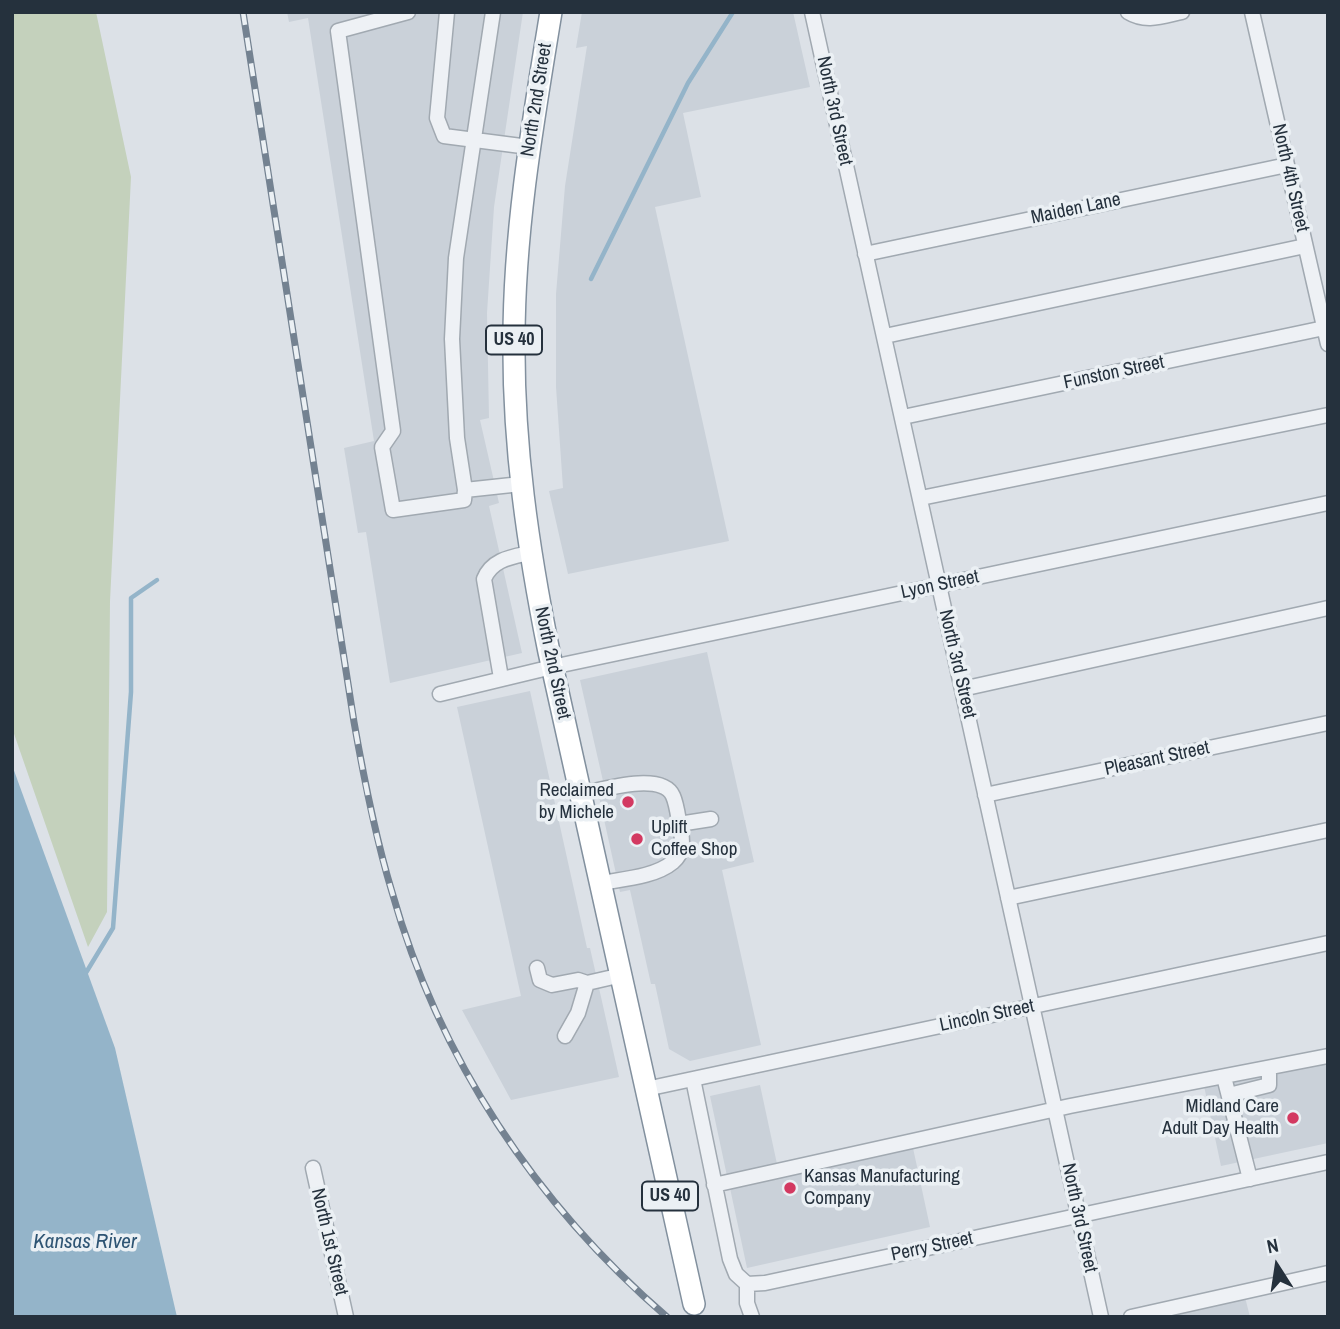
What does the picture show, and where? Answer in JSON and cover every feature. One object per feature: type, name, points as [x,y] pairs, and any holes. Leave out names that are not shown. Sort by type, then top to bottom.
[{"type":"highway","name":"North 2nd Street","points":[[551,12],[529,147],[518,242],[513,339],[521,484],[530,553],[552,667],[694,1304]]},
{"type":"street","points":[[408,12],[338,30],[393,432],[382,446],[393,510],[464,500],[466,490],[457,438],[452,339],[456,258],[493,12]]},
{"type":"street","points":[[447,12],[438,104],[439,127],[444,136],[529,147]]},
{"type":"street","name":"North 3rd Street","points":[[812,12],[1101,1317]]},
{"type":"street","points":[[1128,12],[1152,19],[1182,12]]},
{"type":"street","name":"North 4th Street","points":[[1252,12],[1306,246],[1324,310],[1324,328],[1328,344]]},
{"type":"street","name":"Maiden Lane","points":[[865,254],[1287,165]]},
{"type":"street","points":[[885,336],[1306,246]]},
{"type":"street","name":"Funston Street","points":[[903,417],[1324,328]]},
{"type":"street","points":[[921,498],[1328,415]]},
{"type":"street","points":[[466,490],[521,484]]},
{"type":"street","name":"Lyon Street","points":[[440,694],[552,667],[1328,503]]},
{"type":"street","points":[[501,678],[484,579],[488,569],[504,559],[530,553]]},
{"type":"street","points":[[962,689],[1328,608]]},
{"type":"street","name":"Pleasant Street","points":[[985,794],[1328,723]]},
{"type":"street","points":[[581,794],[631,783],[661,785],[673,795],[682,846],[675,861],[655,872],[601,883]]},
{"type":"street","points":[[679,824],[711,819]]},
{"type":"street","points":[[1008,898],[1328,830]]},
{"type":"street","name":"Lincoln Street","points":[[646,1089],[1328,943]]},
{"type":"street","points":[[537,968],[540,980],[552,985],[578,980],[587,983],[622,975]]},
{"type":"street","points":[[565,1036],[578,1013],[587,983]]},
{"type":"street","points":[[714,1185],[1055,1110],[1328,1056]]},
{"type":"street","points":[[1229,1095],[1269,1085],[1269,1068]]},
{"type":"street","points":[[1224,1077],[1250,1179]]},
{"type":"street","points":[[693,1079],[730,1259],[736,1274],[747,1283],[747,1303],[752,1317]]},
{"type":"street","name":"Perry Street","points":[[747,1283],[765,1283],[1328,1162]]},
{"type":"street","name":"North 1st Street","points":[[313,1168],[346,1317]]},
{"type":"street","points":[[1131,1317],[1328,1273]]},
{"type":"shaded area","points":[[287,12],[523,12],[494,207],[487,313],[489,418],[480,420],[499,503],[489,506],[522,653],[390,683],[366,532],[358,533],[344,448],[374,441],[308,18],[289,22]]},
{"type":"shaded area","points":[[582,12],[793,12],[810,87],[683,113],[701,197],[655,207],[729,541],[568,574],[549,491],[563,488],[556,387],[556,294],[565,186],[587,46],[576,48]]},
{"type":"shaded area","points":[[707,652],[754,862],[722,870],[761,1045],[690,1061],[669,1049],[630,890],[620,892],[596,783],[603,781],[580,680]]},
{"type":"shaded area","points":[[530,691],[587,948],[590,948],[619,1077],[511,1100],[462,1010],[521,996],[457,707]]},
{"type":"shaded area","points":[[1328,1060],[1328,1143],[1221,1166],[1204,1086]]},
{"type":"shaded area","points":[[760,1085],[777,1164],[727,1176],[710,1096]]},
{"type":"shaded area","points":[[913,1148],[930,1227],[747,1268],[730,1188]]},
{"type":"shaded area","points":[[1245,1297],[1250,1317],[1149,1317]]},
{"type":"green space","points":[[12,12],[96,12],[131,177],[110,601],[107,912],[88,947],[12,728]]},
{"type":"water","name":"Kansas River","points":[[12,765],[115,1048],[177,1317],[12,1317]]},
{"type":"waterway","points":[[591,279],[688,83],[733,12]]},
{"type":"waterway","points":[[84,976],[113,928],[131,692],[131,598],[157,580]]},
{"type":"railway","points":[[243,12],[358,743],[380,850],[412,954],[436,1013],[465,1070],[498,1125],[535,1177],[575,1226],[667,1317]]},
{"type":"place","name":"Reclaimed by Michele","points":[[628,802]]},
{"type":"place","name":"Uplift Coffee Shop","points":[[637,839]]},
{"type":"place","name":"Midland Care Adult Day Health","points":[[1293,1118]]},
{"type":"place","name":"Kansas Manufacturing Company","points":[[790,1188]]}]
